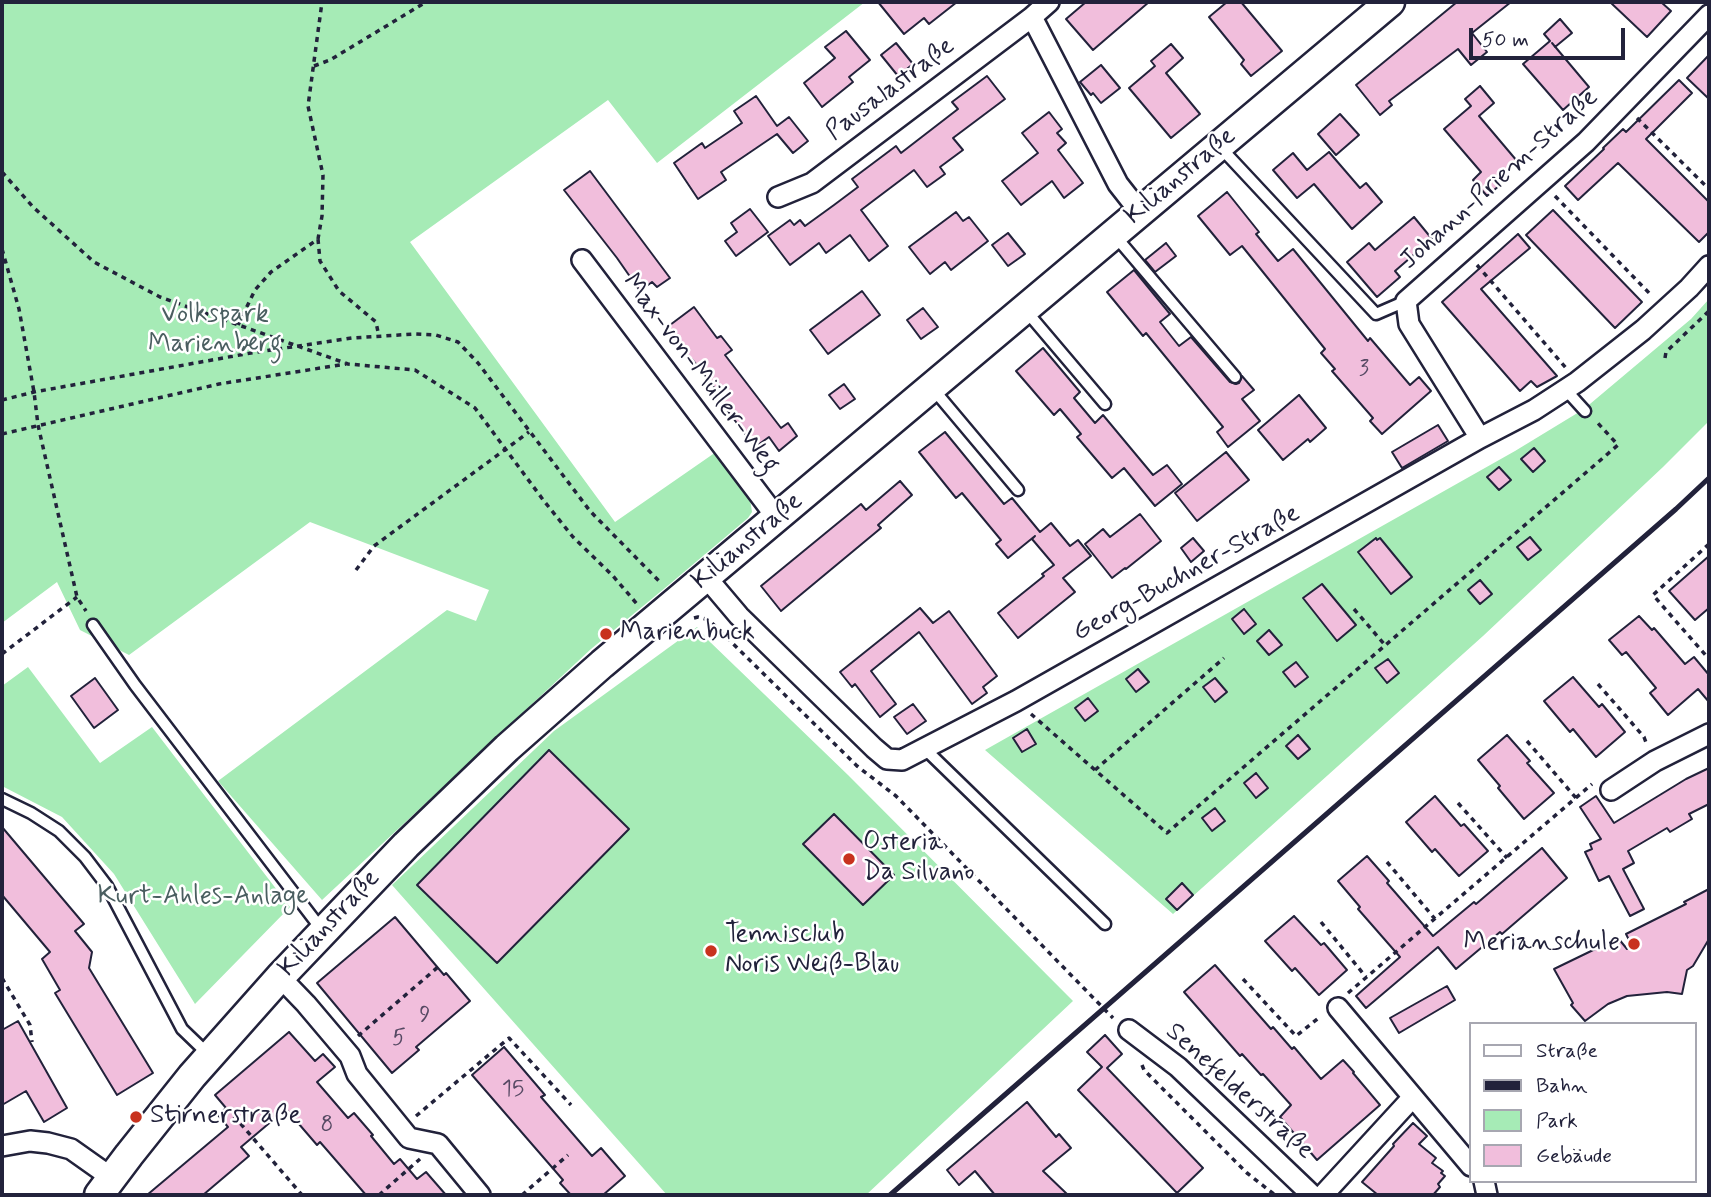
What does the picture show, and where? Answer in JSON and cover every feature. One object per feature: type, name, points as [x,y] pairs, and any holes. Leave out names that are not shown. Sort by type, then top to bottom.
[{"type":"main road","name":"Kilianstraße","points":[[106,1187],[210,1056],[280,977],[433,817],[498,757],[602,664],[682,611],[706,577],[1390,2]]},
{"type":"street","name":"Pausalastraße","points":[[778,197],[812,183],[1049,2]]},
{"type":"street","name":"Johann-Priem-Straße","points":[[1480,438],[1409,324],[1406,301],[1586,142],[1709,15]]},
{"type":"street","points":[[1032,17],[1118,184],[1140,212]]},
{"type":"street","name":"Max-von-Müller-Weg","points":[[582,260],[777,518]]},
{"type":"street","name":"Georg-Buchner-Straße","points":[[706,577],[739,616],[887,759],[902,760],[1016,701],[1534,410],[1571,386],[1643,330],[1709,266]]},
{"type":"street","points":[[1611,790],[1655,761],[1709,734]]},
{"type":"street","points":[[280,977],[344,1048],[357,1074],[409,1138],[438,1144],[480,1195]]},
{"type":"street","points":[[1336,1006],[1470,1165]]},
{"type":"street","name":"Senefelderstraße","points":[[1129,1030],[1178,1067],[1312,1195]]},
{"type":"street","name":"Senefelderstraße","points":[[1322,1195],[1413,1097]]},
{"type":"street","points":[[2,1146],[30,1141],[71,1149],[106,1187]]},
{"type":"lane","points":[[1219,145],[1376,314],[1406,301]]},
{"type":"lane","points":[[1113,234],[1235,377]]},
{"type":"lane","points":[[1025,309],[1105,404]]},
{"type":"lane","points":[[1571,386],[1585,411]]},
{"type":"lane","points":[[932,387],[1018,490]]},
{"type":"lane","points":[[93,625],[135,685],[322,931]]},
{"type":"lane","points":[[925,749],[1105,924]]},
{"type":"lane","points":[[2,799],[59,831],[85,857],[107,887],[182,1029],[210,1056]]},
{"type":"path","points":[[322,2],[308,106],[323,174],[322,216],[318,239],[320,261],[339,291],[376,323],[379,337]]},
{"type":"path","points":[[314,66],[330,60],[426,2]]},
{"type":"path","points":[[1623,104],[1709,189]]},
{"type":"path","points":[[2,172],[33,207],[94,262],[160,298],[348,363],[415,370],[475,408],[573,537],[613,576],[642,611]]},
{"type":"path","points":[[1541,182],[1665,310]]},
{"type":"path","points":[[238,325],[255,290],[271,272],[318,239]]},
{"type":"path","points":[[2,249],[19,309],[38,425],[77,597],[93,625]]},
{"type":"path","points":[[1465,250],[1571,386]]},
{"type":"path","points":[[1665,358],[1666,352],[1709,311]]},
{"type":"path","points":[[2,400],[251,353],[352,338],[415,334],[436,335],[458,342],[478,363],[590,511],[663,584],[682,611],[709,620],[857,766],[896,796],[1113,1018],[1129,1030],[1144,1070],[1247,1173],[1275,1195]]},
{"type":"path","points":[[2,434],[219,384],[348,363]]},
{"type":"path","points":[[1016,701],[1167,833],[1618,445],[1594,419]]},
{"type":"path","points":[[356,570],[374,546],[529,432]]},
{"type":"path","points":[[1709,544],[1653,595],[1709,660]]},
{"type":"path","points":[[2,654],[77,597]]},
{"type":"path","points":[[1354,609],[1385,645]]},
{"type":"path","points":[[1095,770],[1224,658]]},
{"type":"path","points":[[1598,684],[1644,737],[1655,761]]},
{"type":"path","points":[[1527,741],[1576,798]]},
{"type":"path","points":[[1243,979],[1296,1036],[1336,1006],[1593,783],[1611,790]]},
{"type":"path","points":[[1458,803],[1507,858]]},
{"type":"path","points":[[1387,862],[1435,919]]},
{"type":"path","points":[[1321,922],[1367,977]]},
{"type":"path","points":[[344,1048],[438,967]]},
{"type":"path","points":[[2,978],[30,1025],[33,1042]]},
{"type":"path","points":[[401,1129],[509,1038],[571,1105]]},
{"type":"path","points":[[234,1116],[302,1195]]},
{"type":"path","points":[[379,1195],[438,1144]]},
{"type":"path","points":[[522,1195],[568,1155]]},
{"type":"green space","name":"Volkspark Marienberg","points":[[2,2],[865,2],[657,163],[608,100],[410,242],[615,522],[716,452],[750,499],[752,512],[591,649],[322,900],[218,781],[447,610],[476,621],[489,590],[310,522],[129,655],[80,630],[57,582],[2,623]]},
{"type":"green space","points":[[1709,299],[1709,421],[1483,636],[1173,914],[985,750],[1515,451],[1584,409],[1691,319]]},
{"type":"green space","name":"Tennisclub Noris Weiß-Blau","points":[[697,627],[1073,1001],[866,1195],[667,1195],[392,885],[554,731]]},
{"type":"green space","name":"Kurt-Ahles-Anlage","points":[[28,667],[100,763],[152,727],[290,907],[195,1004],[114,874],[62,817],[2,786],[2,686]]},
{"type":"building","points":[[878,2],[957,2],[929,24],[924,18],[904,34]]},
{"type":"building","points":[[1086,2],[1149,2],[1093,50],[1066,19]]},
{"type":"building","points":[[1227,2],[1241,2],[1282,51],[1251,76],[1241,64],[1244,60],[1209,17]]},
{"type":"building","points":[[1457,2],[1511,2],[1472,33],[1487,52],[1471,65],[1458,49],[1389,101],[1392,105],[1380,115],[1356,85]]},
{"type":"building","points":[[1610,2],[1661,2],[1671,11],[1647,37]]},
{"type":"building","points":[[1560,19],[1572,33],[1555,47],[1589,87],[1563,110],[1523,64],[1550,41],[1544,34]]},
{"type":"building","points":[[846,31],[870,60],[849,77],[853,82],[822,107],[804,83],[835,58],[825,47]]},
{"type":"building","points":[[896,43],[913,64],[898,76],[881,55]]},
{"type":"building","points":[[1171,44],[1183,58],[1166,73],[1200,114],[1171,138],[1129,88],[1155,66],[1151,61]]},
{"type":"building","points":[[1709,55],[1709,99],[1687,78]]},
{"type":"building","points":[[1101,65],[1120,88],[1101,103],[1080,82]]},
{"type":"building","points":[[987,76],[1005,99],[953,138],[963,150],[940,167],[945,174],[927,187],[914,170],[861,210],[888,246],[869,261],[850,235],[826,253],[819,243],[790,265],[768,236],[790,220],[794,225],[800,220],[805,226],[834,205],[858,187],[852,179],[896,146],[901,153],[958,109],[952,102]]},
{"type":"building","points":[[1679,80],[1692,93],[1646,139],[1709,202],[1709,232],[1699,242],[1618,163],[1578,200],[1565,186],[1623,129],[1626,132]]},
{"type":"building","points":[[1480,86],[1494,103],[1479,116],[1517,161],[1496,179],[1500,185],[1487,196],[1473,180],[1481,172],[1444,129],[1471,106],[1465,99]]},
{"type":"building","points":[[756,96],[777,126],[789,117],[808,141],[793,153],[777,134],[721,172],[726,180],[698,199],[674,163],[702,143],[705,148],[742,123],[734,111]]},
{"type":"building","points":[[1049,112],[1062,129],[1057,133],[1066,143],[1058,150],[1083,183],[1064,198],[1052,181],[1021,205],[1002,181],[1038,153],[1022,133]]},
{"type":"building","points":[[1340,114],[1359,135],[1336,155],[1318,134]]},
{"type":"building","points":[[1329,152],[1360,188],[1366,183],[1382,202],[1352,229],[1314,184],[1297,198],[1273,170],[1293,153],[1307,170]]},
{"type":"building","points":[[590,171],[670,278],[657,287],[652,282],[640,291],[564,190]]},
{"type":"building","points":[[1227,192],[1278,261],[1293,249],[1368,341],[1370,338],[1410,385],[1419,377],[1431,391],[1382,434],[1370,421],[1373,418],[1332,371],[1335,369],[1321,353],[1325,349],[1242,246],[1230,255],[1198,216]]},
{"type":"building","points":[[750,209],[768,232],[736,256],[725,241],[737,232],[731,223]]},
{"type":"building","points":[[1553,210],[1642,302],[1615,328],[1526,235]]},
{"type":"building","points":[[956,212],[963,221],[969,217],[988,241],[951,270],[945,262],[930,274],[909,247]]},
{"type":"building","points":[[1414,217],[1432,239],[1395,271],[1400,277],[1377,297],[1347,262],[1369,243],[1375,250]]},
{"type":"building","points":[[1008,233],[1025,254],[1008,266],[992,245]]},
{"type":"building","points":[[1518,234],[1530,248],[1481,289],[1557,376],[1537,387],[1531,381],[1520,391],[1442,302]]},
{"type":"building","points":[[1166,243],[1176,256],[1155,272],[1145,260]]},
{"type":"building","points":[[1134,270],[1170,314],[1160,322],[1179,346],[1191,337],[1230,382],[1239,383],[1242,376],[1254,390],[1242,399],[1260,421],[1228,447],[1217,432],[1223,427],[1146,333],[1143,336],[1107,292]]},
{"type":"building","points":[[862,291],[880,315],[828,354],[810,330]]},
{"type":"building","points":[[694,307],[717,338],[721,336],[732,350],[725,355],[781,428],[788,423],[797,436],[779,451],[769,437],[755,447],[717,397],[720,395],[666,328]]},
{"type":"building","points":[[923,308],[938,327],[921,339],[907,320]]},
{"type":"building","points":[[1043,348],[1080,392],[1074,398],[1095,423],[1103,415],[1153,475],[1167,465],[1182,484],[1155,506],[1124,468],[1112,478],[1077,437],[1081,434],[1060,409],[1054,415],[1016,371]]},
{"type":"building","points":[[844,384],[855,399],[840,409],[829,395]]},
{"type":"building","points":[[1299,395],[1326,428],[1283,460],[1258,430]]},
{"type":"building","points":[[1438,425],[1448,441],[1402,468],[1392,452]]},
{"type":"building","points":[[945,432],[1004,504],[1012,498],[1040,532],[1051,523],[1070,546],[1078,540],[1091,556],[1063,578],[1075,592],[1018,638],[998,613],[1054,565],[1032,539],[1035,536],[1008,558],[996,544],[1001,540],[962,493],[956,498],[919,452]]},
{"type":"building","points":[[1534,448],[1545,461],[1533,472],[1521,459]]},
{"type":"building","points":[[1226,452],[1249,480],[1197,521],[1175,493]]},
{"type":"building","points":[[1499,467],[1511,480],[1499,490],[1487,477]]},
{"type":"building","points":[[900,481],[912,495],[878,525],[881,528],[781,611],[761,586],[861,504],[866,510]]},
{"type":"building","points":[[1140,514],[1161,541],[1112,578],[1085,544],[1103,529],[1110,537]]},
{"type":"building","points":[[1530,537],[1541,550],[1528,560],[1517,547]]},
{"type":"building","points":[[1193,538],[1204,551],[1191,562],[1181,548]]},
{"type":"building","points":[[1376,538],[1380,538],[1412,577],[1391,594],[1358,552]]},
{"type":"building","points":[[1709,556],[1709,608],[1695,620],[1669,591]]},
{"type":"building","points":[[1480,580],[1492,594],[1480,604],[1468,590]]},
{"type":"building","points":[[1322,584],[1356,625],[1337,641],[1303,598]]},
{"type":"building","points":[[920,608],[933,623],[949,611],[997,676],[983,687],[987,693],[972,704],[919,632],[871,671],[896,704],[880,717],[855,684],[852,687],[840,672]]},
{"type":"building","points":[[1244,609],[1256,624],[1244,634],[1232,619]]},
{"type":"building","points":[[1639,616],[1652,630],[1654,628],[1685,664],[1694,657],[1709,675],[1709,702],[1698,689],[1668,715],[1650,693],[1656,688],[1626,652],[1622,655],[1609,640]]},
{"type":"building","points":[[1269,630],[1282,645],[1269,655],[1257,641]]},
{"type":"building","points":[[1388,659],[1399,673],[1387,683],[1375,668]]},
{"type":"building","points":[[1296,662],[1308,677],[1295,687],[1283,672]]},
{"type":"building","points":[[1138,669],[1149,682],[1136,692],[1126,679]]},
{"type":"building","points":[[1573,677],[1599,707],[1602,704],[1625,732],[1596,757],[1573,729],[1570,732],[1544,701]]},
{"type":"building","points":[[95,678],[118,710],[94,728],[71,696]]},
{"type":"building","points":[[1215,678],[1227,692],[1215,702],[1203,687]]},
{"type":"building","points":[[1088,698],[1098,711],[1085,721],[1075,708]]},
{"type":"building","points":[[913,704],[926,721],[907,734],[894,717]]},
{"type":"building","points":[[1027,729],[1036,744],[1022,752],[1013,738]]},
{"type":"building","points":[[1298,735],[1310,749],[1298,759],[1286,746]]},
{"type":"building","points":[[1507,735],[1554,793],[1524,819],[1478,760]]},
{"type":"building","points":[[549,750],[629,829],[497,963],[417,885]]},
{"type":"building","points":[[1709,768],[1709,804],[1689,814],[1692,819],[1670,832],[1667,828],[1628,851],[1634,863],[1623,869],[1644,909],[1630,916],[1609,876],[1599,881],[1585,852],[1592,849],[1590,844],[1601,839],[1580,807],[1596,796],[1614,823]]},
{"type":"building","points":[[1256,773],[1268,788],[1256,798],[1244,783]]},
{"type":"building","points":[[1435,796],[1488,851],[1459,876],[1435,849],[1432,852],[1406,822]]},
{"type":"building","points":[[1215,808],[1225,821],[1212,831],[1202,818]]},
{"type":"building","name":"Osteria Da Silvano","points":[[834,814],[894,875],[863,905],[803,844]]},
{"type":"building","points":[[2,827],[84,924],[75,931],[92,952],[89,968],[153,1073],[117,1095],[55,993],[60,990],[42,959],[50,952],[2,895]]},
{"type":"building","points":[[1542,848],[1567,878],[1456,969],[1438,947],[1366,1008],[1356,996],[1400,957],[1358,909],[1360,907],[1338,881],[1367,856],[1433,936],[1474,902],[1476,904]]},
{"type":"building","points":[[1182,883],[1193,895],[1177,910],[1166,899]]},
{"type":"building","points":[[1709,889],[1709,939],[1693,966],[1687,970],[1682,994],[1667,992],[1627,996],[1608,1004],[1585,1021],[1571,1005],[1573,1003],[1554,969],[1618,938],[1627,949],[1632,946],[1626,934],[1686,904],[1684,902]]},
{"type":"building","points":[[1294,916],[1321,945],[1324,943],[1347,970],[1319,995],[1295,968],[1292,971],[1265,941]]},
{"type":"building","points":[[395,917],[470,1001],[416,1047],[419,1050],[392,1073],[317,983]]},
{"type":"building","points":[[1215,965],[1271,1029],[1273,1027],[1292,1049],[1294,1047],[1321,1079],[1343,1060],[1380,1105],[1317,1160],[1280,1117],[1291,1105],[1263,1074],[1261,1075],[1242,1054],[1240,1056],[1184,992]]},
{"type":"building","points":[[1447,986],[1455,1000],[1399,1033],[1390,1018]]},
{"type":"building","points":[[18,1021],[67,1108],[44,1122],[26,1091],[2,1105],[2,1030]]},
{"type":"building","points":[[289,1032],[315,1061],[323,1054],[335,1067],[317,1082],[348,1118],[354,1113],[394,1164],[400,1159],[417,1179],[426,1172],[446,1195],[366,1195],[320,1142],[317,1145],[286,1109],[241,1147],[249,1156],[203,1195],[147,1195],[228,1127],[218,1115],[226,1108],[215,1095]]},
{"type":"building","points":[[1105,1035],[1122,1054],[1107,1068],[1203,1168],[1177,1193],[1078,1090],[1102,1067],[1087,1052]]},
{"type":"building","points":[[504,1047],[545,1095],[541,1097],[592,1156],[601,1148],[625,1176],[603,1195],[571,1195],[560,1183],[563,1180],[472,1075]]},
{"type":"building","points":[[1027,1102],[1056,1137],[1059,1134],[1071,1148],[1043,1171],[1068,1195],[995,1195],[975,1171],[959,1185],[947,1170]]},
{"type":"building","points":[[1413,1123],[1427,1136],[1419,1144],[1436,1158],[1432,1163],[1443,1171],[1441,1173],[1445,1176],[1438,1184],[1440,1187],[1433,1195],[1378,1195],[1362,1182]]},
{"type":"railway","points":[[890,1195],[1709,478]]},
{"type":"place","name":"Marienbuck","points":[[606,634]]},
{"type":"place","name":"Osteria Da Silvano","points":[[849,859]]},
{"type":"place","name":"Merianschule","points":[[1634,944]]},
{"type":"place","name":"Tennisclub Noris Weiß-Blau","points":[[711,951]]},
{"type":"place","name":"Stirnerstraße","points":[[136,1117]]}]
